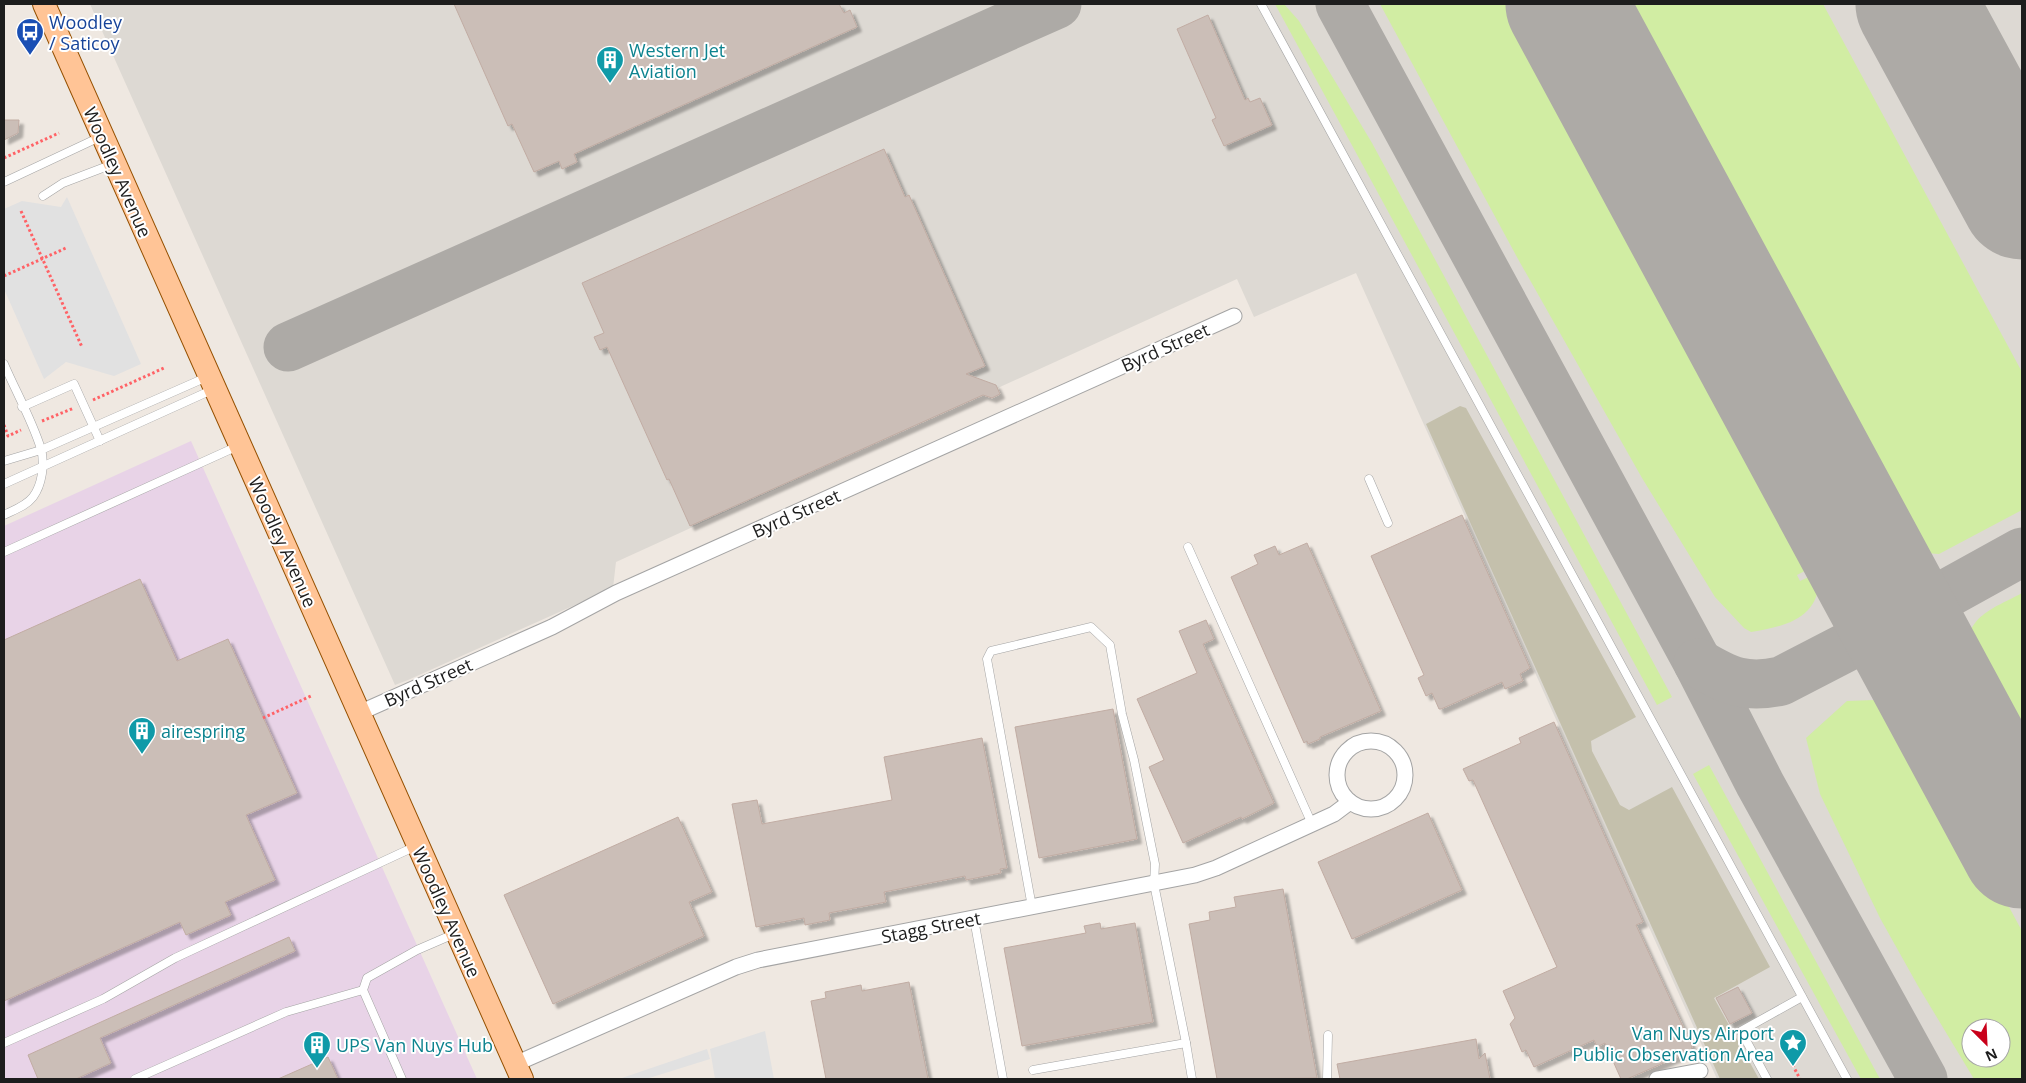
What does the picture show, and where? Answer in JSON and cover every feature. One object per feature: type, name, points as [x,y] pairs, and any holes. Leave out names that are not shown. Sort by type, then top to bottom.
[{"type":"main road","name":"Woodley Avenue","points":[[44,4],[519,1072]]},
{"type":"street","name":"Byrd Street","points":[[359,713],[552,627],[626,589],[1234,316]]},
{"type":"street","points":[[1373,741],[1384,743],[1394,749],[1401,758],[1405,768],[1406,780],[1396,800],[1375,810],[1364,809],[1350,802],[1339,788],[1337,777],[1338,765],[1343,755],[1356,745],[1373,741]]},
{"type":"street","name":"Stagg Street","points":[[519,1072],[736,967],[758,960],[1196,875],[1216,868],[1334,814],[1350,802]]},
{"type":"street","points":[[1657,1079],[1700,1071]]},
{"type":"lane","points":[[1261,4],[1847,1079]]},
{"type":"lane","points":[[4,182],[102,137]]},
{"type":"lane","points":[[43,196],[63,183],[80,178],[114,163]]},
{"type":"lane","points":[[4,364],[41,450],[43,467],[39,488],[32,498],[21,507],[4,515]]},
{"type":"lane","points":[[4,461],[41,450],[94,427],[212,383]]},
{"type":"lane","points":[[4,484],[100,441],[212,383]]},
{"type":"lane","points":[[22,407],[74,384],[100,441]]},
{"type":"lane","points":[[4,552],[240,445]]},
{"type":"lane","points":[[1369,479],[1388,523]]},
{"type":"lane","points":[[1188,547],[1312,824]]},
{"type":"lane","points":[[1032,908],[987,659],[990,651],[1090,627],[1110,645],[1122,714],[1134,760],[1155,864],[1154,884],[1192,1079]]},
{"type":"lane","points":[[4,1043],[104,998],[175,958],[418,846]]},
{"type":"lane","points":[[974,919],[1003,1079]]},
{"type":"lane","points":[[402,1079],[363,990],[367,978],[417,950],[457,933]]},
{"type":"lane","points":[[135,1079],[286,1012],[363,990]]},
{"type":"lane","points":[[1767,1079],[1742,1031],[1802,997]]},
{"type":"lane","points":[[1327,1079],[1328,1035]]},
{"type":"lane","points":[[1033,1070],[1186,1043]]},
{"type":"path","points":[[4,158],[59,132]]},
{"type":"path","points":[[21,211],[82,347]]},
{"type":"path","points":[[4,276],[66,248]]},
{"type":"path","points":[[4,426],[8,436]]},
{"type":"path","points":[[263,718],[311,696]]},
{"type":"path","points":[[1781,1043],[1800,1079]]},
{"type":"shaded area","points":[[90,4],[2022,4],[2022,1079],[1717,1079],[1356,273],[1254,317],[1237,279],[616,562],[613,588],[395,685]]},
{"type":"shaded area","points":[[67,197],[141,364],[114,376],[66,362],[44,379],[4,289],[4,209],[22,201],[61,207]]},
{"type":"shaded area","points":[[1460,406],[1466,408],[1636,717],[1591,741],[1592,751],[1620,805],[1629,810],[1672,787],[1770,967],[1714,998],[1759,1079],[1720,1079],[1426,424]]},
{"type":"shaded area","points":[[191,441],[477,1079],[4,1079],[4,526]]},
{"type":"shaded area","points":[[765,1031],[774,1079],[715,1079],[710,1049]]},
{"type":"shaded area","points":[[707,1049],[710,1059],[646,1079],[619,1079]]},
{"type":"green space","points":[[1275,4],[1284,4],[1299,21],[1372,143],[1672,697],[1657,705]]},
{"type":"green space","points":[[1380,4],[1517,4],[1822,562],[1797,575],[1800,581],[1819,572],[1815,600],[1800,617],[1765,630],[1751,632],[1744,628],[1715,597],[1642,478],[1518,259]]},
{"type":"green space","points":[[1612,4],[1823,4],[2022,372],[2022,510],[1939,554],[1932,554],[1921,550],[1898,531]]},
{"type":"green space","points":[[2022,593],[2022,759],[1968,656],[1970,655],[1969,642],[1971,631],[1975,623],[1991,609]]},
{"type":"green space","points":[[1874,700],[1890,707],[1898,715],[1904,713],[2022,931],[2022,1079],[1974,1079],[1967,1068],[2011,1068],[2011,1018],[1961,1018],[1961,1057],[1880,918],[1820,794],[1806,738],[1847,701]]},
{"type":"green space","points":[[1709,765],[1880,1079],[1861,1079],[1693,774]]},
{"type":"building","name":"Western Jet Aviation","points":[[454,4],[839,4],[844,13],[850,10],[857,27],[574,154],[577,162],[562,169],[559,161],[534,172],[512,124],[508,126]]},
{"type":"building","points":[[1208,15],[1245,100],[1248,98],[1250,102],[1260,98],[1272,125],[1224,146],[1212,120],[1216,118],[1177,29]]},
{"type":"building","points":[[4,120],[19,120],[18,133],[4,140]]},
{"type":"building","points":[[884,149],[905,197],[909,195],[985,366],[966,374],[996,385],[1000,394],[992,398],[983,395],[690,526],[669,479],[667,480],[607,347],[600,350],[594,337],[604,333],[582,283]]},
{"type":"building","points":[[1462,515],[1530,668],[1520,674],[1523,681],[1505,689],[1502,682],[1439,709],[1432,693],[1426,696],[1418,678],[1424,675],[1371,556]]},
{"type":"building","points":[[1307,543],[1381,711],[1308,744],[1307,741],[1304,743],[1231,577],[1258,564],[1254,555],[1275,546],[1279,555]]},
{"type":"building","name":"airespring","points":[[140,579],[177,661],[228,639],[297,793],[246,815],[275,880],[225,902],[231,915],[186,935],[180,922],[4,1001],[4,640]]},
{"type":"building","points":[[1206,620],[1214,639],[1203,644],[1274,803],[1242,819],[1241,817],[1183,843],[1149,767],[1164,760],[1137,699],[1197,673],[1179,631]]},
{"type":"building","points":[[1113,709],[1137,839],[1039,858],[1015,727]]},
{"type":"building","points":[[1554,722],[1643,922],[1636,925],[1692,1046],[1691,1051],[1627,1079],[1621,1079],[1605,1043],[1597,1047],[1594,1040],[1534,1067],[1526,1050],[1522,1052],[1510,1024],[1515,1018],[1503,991],[1557,967],[1473,780],[1469,781],[1463,769],[1521,743],[1519,738]]},
{"type":"building","points":[[982,738],[1007,868],[1000,869],[1001,873],[966,880],[965,876],[884,892],[886,902],[829,913],[830,920],[805,925],[804,918],[756,927],[732,804],[757,800],[762,824],[892,800],[884,757]]},
{"type":"building","points":[[1428,813],[1462,890],[1352,939],[1318,862]]},
{"type":"building","points":[[678,817],[712,892],[689,902],[704,936],[553,1004],[504,895]]},
{"type":"building","points":[[1283,889],[1317,1078],[1217,1079],[1189,924],[1210,920],[1209,912],[1236,907],[1234,897]]},
{"type":"building","points":[[1100,923],[1101,929],[1135,923],[1153,1022],[1022,1046],[1004,948],[1086,933],[1084,926]]},
{"type":"building","points":[[289,937],[295,951],[100,1038],[111,1063],[76,1079],[38,1079],[28,1055]]},
{"type":"building","points":[[909,982],[928,1079],[826,1079],[811,1001],[826,998],[825,992],[861,985],[862,991]]},
{"type":"building","points":[[1738,987],[1752,1013],[1730,1024],[1716,998]]},
{"type":"building","points":[[1476,1039],[1479,1059],[1485,1053],[1490,1079],[1340,1079],[1337,1064]]},
{"type":"building","name":"UPS Van Nuys Hub","points":[[328,1057],[338,1079],[278,1079]]},
{"type":"taxiway","points":[[288,347],[1057,4]]},
{"type":"taxiway","points":[[1340,4],[1698,663],[1760,784],[1923,1079]]},
{"type":"taxiway","points":[[1698,663],[1728,679],[1747,684],[1781,681],[1899,620],[2022,552]]},
{"type":"taxiway","points":[[1875,576],[1888,592],[1902,601],[1917,603],[1938,598]]},
{"type":"taxiway","points":[[1864,638],[1884,635],[1899,640],[1905,644],[1923,666]]},
{"type":"runway","points":[[1566,4],[2022,848]]},
{"type":"runway","points":[[1916,4],[2022,199]]},
{"type":"place","name":"Woodley / Saticoy","points":[[30,56]]},
{"type":"place","name":"Western Jet Aviation","points":[[610,84]]},
{"type":"place","name":"airespring","points":[[142,755]]},
{"type":"place","name":"Van Nuys Airport Public Observation Area","points":[[1793,1067]]},
{"type":"place","name":"UPS Van Nuys Hub","points":[[317,1069]]}]
